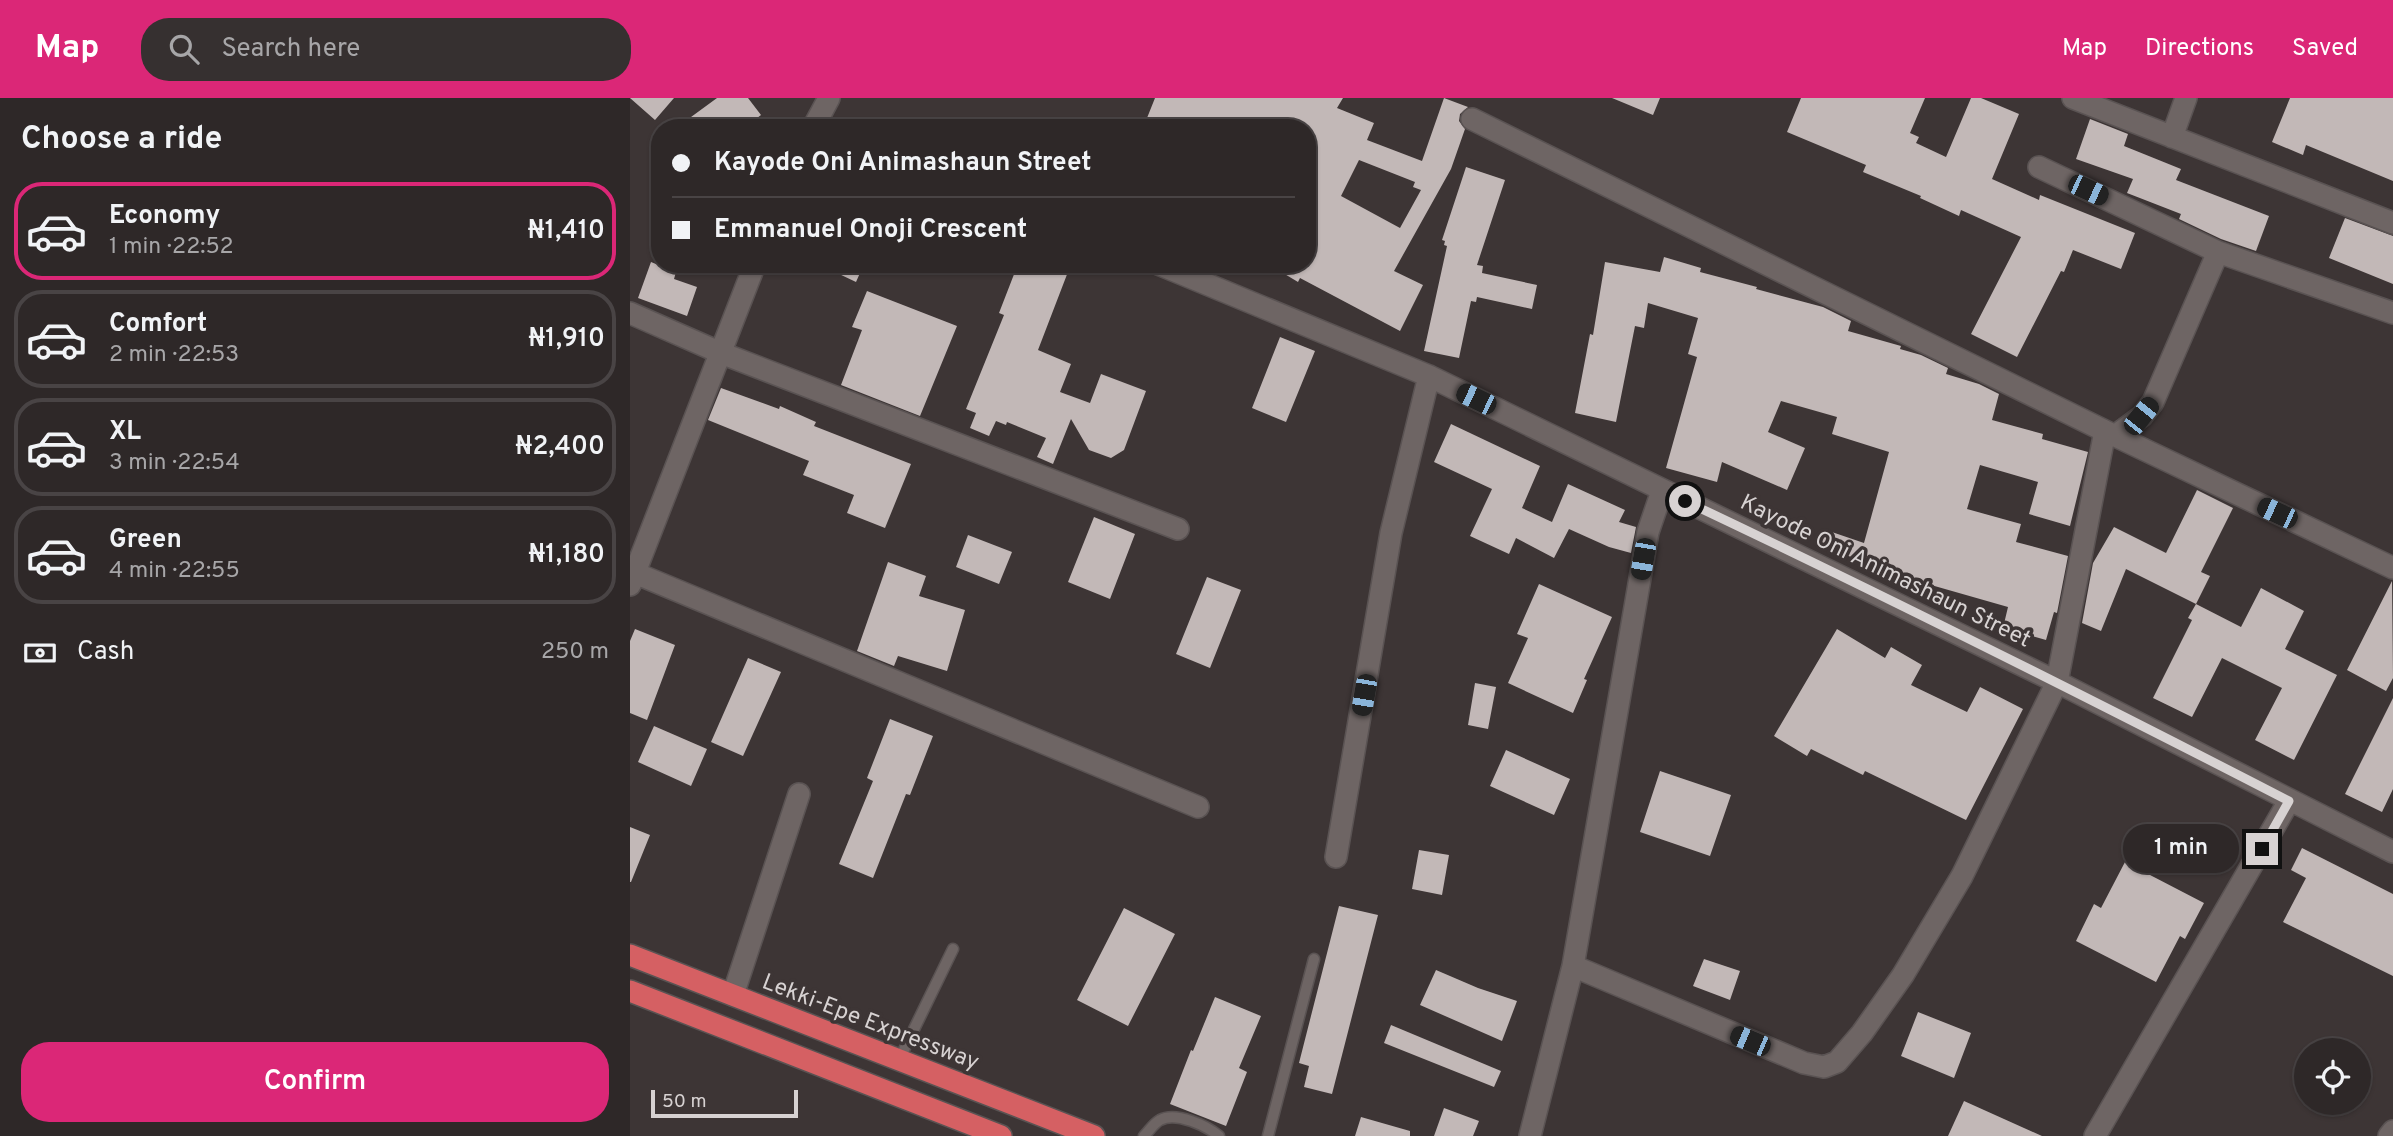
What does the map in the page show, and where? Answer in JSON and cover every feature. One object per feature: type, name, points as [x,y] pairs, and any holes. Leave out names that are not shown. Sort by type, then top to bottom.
[{"type":"highway","name":"Lekki-Epe Expressway","points":[[630,955],[1094,1136]]},
{"type":"highway","points":[[630,991],[1001,1136]]},
{"type":"street","points":[[821,119],[829,98]]},
{"type":"street","points":[[2073,98],[2393,223]]},
{"type":"street","points":[[2172,137],[2186,98]]},
{"type":"street","points":[[1472,119],[2110,433],[2393,568]]},
{"type":"street","points":[[2039,167],[2218,252],[2393,313]]},
{"type":"street","points":[[1573,966],[1804,1063],[1824,1067],[1837,1062],[1862,1033],[1903,975],[1962,876],[2057,682],[2110,433],[2141,416],[2153,402],[2218,252]]},
{"type":"street","points":[[752,273],[632,577],[1198,807]]},
{"type":"street","name":"Kayode Oni Animashaun Street","points":[[1180,273],[1429,376],[2057,682],[2393,852]]},
{"type":"street","points":[[630,313],[721,353],[1178,529]]},
{"type":"street","points":[[1336,857],[1391,533],[1429,376]]},
{"type":"street","points":[[1530,1136],[1573,966],[1648,533],[1662,491]]},
{"type":"street","points":[[733,995],[799,794]]},
{"type":"street","points":[[2095,1136],[2289,801]]},
{"type":"street","points":[[2389,1136],[2393,1131]]},
{"type":"lane","points":[[899,1060],[953,949]]},
{"type":"lane","points":[[1268,1136],[1314,959]]},
{"type":"lane","points":[[1144,1136],[1160,1120],[1173,1117],[1186,1120],[1219,1136]]},
{"type":"building","points":[[630,98],[674,98],[654,119]]},
{"type":"building","points":[[717,98],[748,98],[761,115],[756,119],[688,119]]},
{"type":"building","points":[[1155,98],[1343,98],[1337,108],[1374,123],[1367,140],[1422,161],[1444,98],[1468,107],[1460,114],[1459,121],[1465,129],[1451,169],[1394,271],[1423,285],[1400,331],[1300,278],[1298,282],[1283,273],[1316,273],[1316,119],[1147,119]],"holes":[[[1359,160],[1415,182],[1413,187],[1421,190],[1400,228],[1341,196]]]},
{"type":"building","points":[[1612,98],[1660,98],[1653,115]]},
{"type":"building","points":[[1801,98],[1925,98],[1910,133],[1919,137],[1916,143],[1946,157],[1971,98],[1981,98],[2019,114],[1992,179],[2039,200],[2040,195],[2135,233],[2121,269],[2073,250],[2064,272],[2061,271],[2017,357],[1971,334],[2021,237],[1961,210],[1959,216],[1920,198],[1921,196],[1863,172],[1866,165],[1787,132]]},
{"type":"building","points":[[2290,98],[2393,98],[2393,181],[2306,145],[2303,155],[2272,142]]},
{"type":"building","points":[[2090,119],[2128,134],[2124,146],[2181,169],[2176,180],[2269,216],[2256,251],[2221,239],[2179,219],[2181,214],[2127,193],[2133,179],[2076,159]]},
{"type":"building","points":[[1466,167],[1505,180],[1477,265],[1483,266],[1482,273],[1537,285],[1532,309],[1477,297],[1476,302],[1471,301],[1459,358],[1424,351],[1447,246],[1442,240]]},
{"type":"building","points":[[2345,218],[2393,236],[2393,284],[2329,258]]},
{"type":"building","points":[[1664,257],[1701,268],[1700,272],[1823,307],[1851,321],[1848,331],[1901,346],[1900,349],[1921,355],[1948,368],[1946,374],[1979,384],[1999,394],[1992,420],[2043,434],[2042,439],[2088,452],[2070,526],[2029,514],[2038,482],[1980,465],[1967,509],[2021,524],[2016,542],[2068,556],[2057,613],[2054,612],[2046,640],[2003,628],[2008,607],[1910,579],[1908,585],[1871,572],[1874,565],[1820,546],[1826,530],[1864,543],[1889,452],[1832,434],[1837,417],[1781,401],[1768,432],[1805,448],[1787,490],[1722,462],[1717,482],[1666,468],[1697,357],[1688,354],[1698,318],[1648,303],[1644,328],[1635,326],[1616,422],[1575,413],[1590,334],[1593,335],[1605,262],[1660,272]]},
{"type":"building","points":[[651,262],[651,273],[676,273],[674,279],[697,287],[687,316],[638,298]]},
{"type":"building","points":[[837,273],[860,273],[856,282]]},
{"type":"building","points":[[1015,273],[1068,273],[1038,350],[1071,364],[1060,392],[1090,403],[1101,374],[1146,391],[1124,450],[1111,458],[1089,450],[1071,419],[1053,464],[1037,457],[1046,438],[1007,422],[1006,425],[996,421],[989,436],[970,428],[976,413],[966,409],[1004,315],[999,313]]},
{"type":"building","points":[[867,291],[957,326],[920,416],[841,385],[862,330],[852,327]]},
{"type":"building","points":[[1280,337],[1315,351],[1286,422],[1252,408]]},
{"type":"building","points":[[721,388],[779,409],[780,406],[816,422],[814,426],[911,464],[885,528],[847,513],[854,495],[803,475],[809,461],[708,420]]},
{"type":"building","points":[[1451,424],[1540,466],[1522,508],[1552,522],[1568,484],[1625,510],[1619,522],[1636,527],[1631,553],[1609,547],[1569,529],[1554,558],[1516,538],[1509,554],[1470,536],[1492,489],[1434,462]]},
{"type":"building","points":[[2197,490],[2233,508],[2201,572],[2210,576],[2196,604],[2126,569],[2101,631],[2082,623],[2093,563],[2114,527],[2166,553]]},
{"type":"building","points":[[1094,517],[1135,534],[1110,599],[1068,582]]},
{"type":"building","points":[[968,535],[1012,552],[999,584],[956,567]]},
{"type":"building","points":[[888,562],[926,576],[919,596],[965,610],[947,671],[898,656],[894,666],[857,651]]},
{"type":"building","points":[[1207,577],[1241,590],[1210,668],[1176,654]]},
{"type":"building","points":[[2392,581],[2393,678],[2386,691],[2347,670]]},
{"type":"building","points":[[1539,584],[1612,617],[1584,679],[1587,680],[1573,713],[1508,683],[1528,638],[1517,634]]},
{"type":"building","points":[[2261,588],[2304,611],[2285,649],[2337,675],[2294,760],[2255,740],[2282,688],[2222,658],[2192,717],[2153,698],[2192,620],[2188,618],[2196,604],[2241,627]]},
{"type":"building","points":[[635,629],[675,645],[647,720],[630,713],[630,641]]},
{"type":"building","points":[[1837,629],[1885,658],[1891,647],[1922,665],[1911,685],[1967,712],[1980,687],[2023,709],[1966,820],[1865,771],[1863,775],[1811,749],[1807,756],[1774,736]]},
{"type":"building","points":[[748,658],[781,672],[743,756],[711,742]]},
{"type":"building","points":[[1475,683],[1496,687],[1488,729],[1468,725]]},
{"type":"building","points":[[2393,698],[2393,789],[2382,812],[2345,794]]},
{"type":"building","points":[[890,719],[933,736],[910,795],[906,794],[873,878],[839,864],[873,781],[867,778]]},
{"type":"building","points":[[654,726],[707,749],[691,786],[638,762]]},
{"type":"building","points":[[1506,750],[1570,779],[1554,815],[1490,786]]},
{"type":"building","points":[[1660,771],[1731,795],[1710,856],[1640,832]]},
{"type":"building","points":[[630,827],[650,835],[631,882],[630,882]]},
{"type":"building","points":[[2302,848],[2393,894],[2393,976],[2283,922],[2306,878],[2291,870]]},
{"type":"building","points":[[1419,850],[1449,855],[1442,895],[1412,889]]},
{"type":"building","points":[[2125,862],[2204,903],[2185,939],[2180,936],[2156,982],[2076,941],[2094,904],[2101,908]]},
{"type":"building","points":[[1339,906],[1378,915],[1332,1094],[1304,1087],[1309,1066],[1299,1063]]},
{"type":"building","points":[[1124,908],[1175,934],[1128,1026],[1077,1000]]},
{"type":"building","points":[[1704,959],[1740,971],[1730,1000],[1693,986]]},
{"type":"building","points":[[1436,970],[1517,1001],[1502,1041],[1420,1005]]},
{"type":"building","points":[[1215,997],[1261,1016],[1239,1068],[1247,1072],[1226,1126],[1170,1104]]},
{"type":"building","points":[[1918,1012],[1971,1033],[1954,1078],[1901,1056]]},
{"type":"building","points":[[1391,1025],[1501,1071],[1494,1087],[1384,1043]]},
{"type":"building","points":[[1964,1101],[2042,1136],[1948,1136]]},
{"type":"building","points":[[1444,1108],[1479,1121],[1473,1136],[1434,1136]]},
{"type":"building","points":[[1361,1117],[1410,1131],[1410,1136],[1355,1136]]},
{"type":"route","points":[[1685,501],[2033,671],[2289,801],[2262,849]]}]
